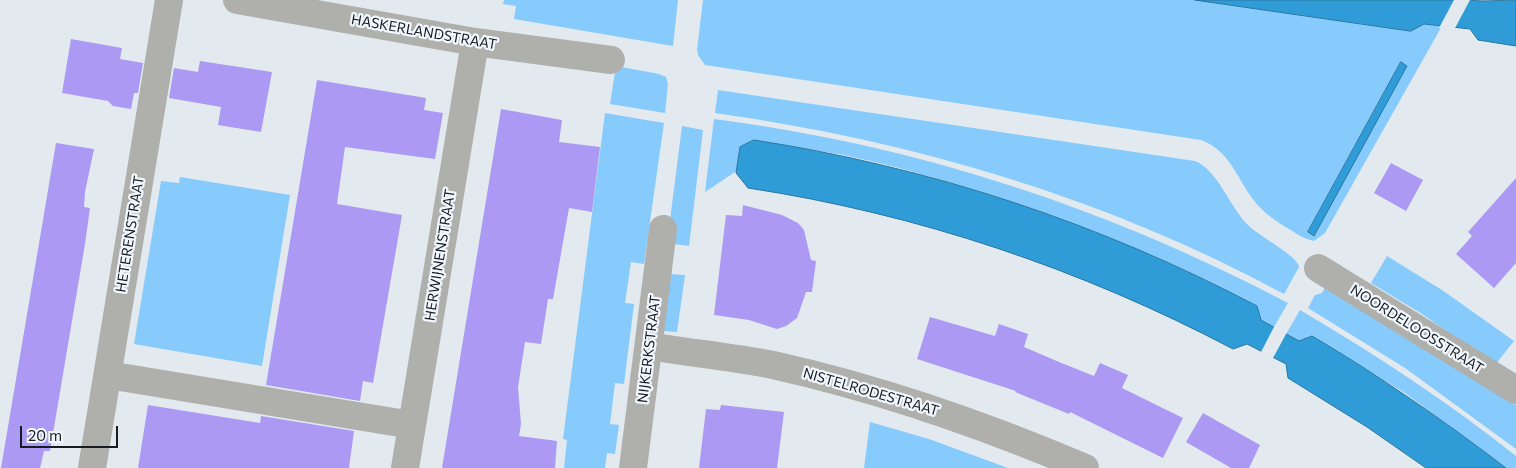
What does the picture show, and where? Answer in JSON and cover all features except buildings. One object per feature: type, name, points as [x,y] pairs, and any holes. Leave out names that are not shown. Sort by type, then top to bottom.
[{"type":"street","name":"HETERENSTRAAT","points":[[92,468],[169,0]]},
{"type":"street","name":"HASKERLANDSTRAAT","points":[[237,0],[475,42],[610,60]]},
{"type":"street","name":"HERWIJNENSTRAAT","points":[[405,468],[475,42]]},
{"type":"street","name":"NIJKERKSTRAAT","points":[[633,468],[664,229]]},
{"type":"street","name":"NOORDELOOSSTRAAT","points":[[1318,268],[1515,388]]},
{"type":"street","name":"NISTELRODESTRAAT","points":[[649,346],[771,365],[888,394],[990,428],[1085,468]]},
{"type":"street","points":[[108,375],[412,426]]},
{"type":"shaded area","points":[[504,0],[678,0],[673,46],[514,19],[516,6],[503,4]]},
{"type":"shaded area","points":[[703,0],[1195,0],[1411,31],[1424,24],[1442,26],[1325,233],[1314,241],[1298,234],[1263,211],[1249,194],[1227,159],[1220,151],[1201,140],[705,65],[697,50]]},
{"type":"shaded area","points":[[1195,0],[1516,0],[1516,46],[1478,40],[1470,29],[1424,24],[1411,31]]},
{"type":"shaded area","points":[[1401,62],[1407,66],[1314,236],[1308,232]]},
{"type":"shaded area","points":[[616,66],[666,77],[668,84],[665,113],[610,104]]},
{"type":"shaded area","points":[[718,90],[1195,161],[1210,172],[1249,226],[1292,257],[1299,267],[1284,294],[1217,260],[1148,229],[1078,202],[1007,178],[935,157],[863,140],[715,113]]},
{"type":"shaded area","points":[[605,113],[664,123],[644,264],[631,262],[625,303],[634,304],[624,384],[615,383],[610,424],[619,425],[615,454],[607,453],[605,468],[564,468],[567,440],[563,439]]},
{"type":"shaded area","points":[[714,119],[789,130],[864,145],[1009,185],[1081,210],[1151,238],[1220,269],[1288,303],[1274,327],[1260,320],[1257,306],[1189,272],[1120,242],[1049,215],[977,191],[899,168],[839,154],[800,148],[740,147],[738,170],[705,192]]},
{"type":"shaded area","points":[[682,126],[703,130],[689,246],[674,244],[669,228]]},
{"type":"shaded area","points":[[754,140],[820,151],[949,183],[1075,224],[1136,249],[1197,276],[1257,306],[1261,320],[1299,341],[1312,336],[1411,399],[1506,468],[1426,468],[1367,427],[1288,378],[1286,364],[1247,344],[1233,349],[1175,320],[1058,270],[936,229],[811,199],[748,188],[736,173],[740,147]]},
{"type":"shaded area","points":[[180,177],[290,195],[262,366],[134,344],[161,181],[179,183]]},
{"type":"shaded area","points":[[1387,256],[1442,290],[1514,341],[1495,365],[1422,314],[1371,283]]},
{"type":"shaded area","points":[[670,274],[685,275],[677,332],[663,331]]},
{"type":"shaded area","points":[[1328,281],[1453,359],[1516,405],[1516,449],[1405,368],[1308,308],[1315,295],[1322,293]]},
{"type":"shaded area","points":[[1300,310],[1383,361],[1464,417],[1516,456],[1516,468],[1506,468],[1405,393],[1312,336],[1299,341],[1286,334]]},
{"type":"shaded area","points":[[870,422],[929,439],[1008,468],[864,468]]},
{"type":"pier","points":[[1454,0],[1470,0],[1454,30],[1439,28]]},
{"type":"pier","points":[[1275,325],[1287,332],[1272,360],[1260,354]]}]
